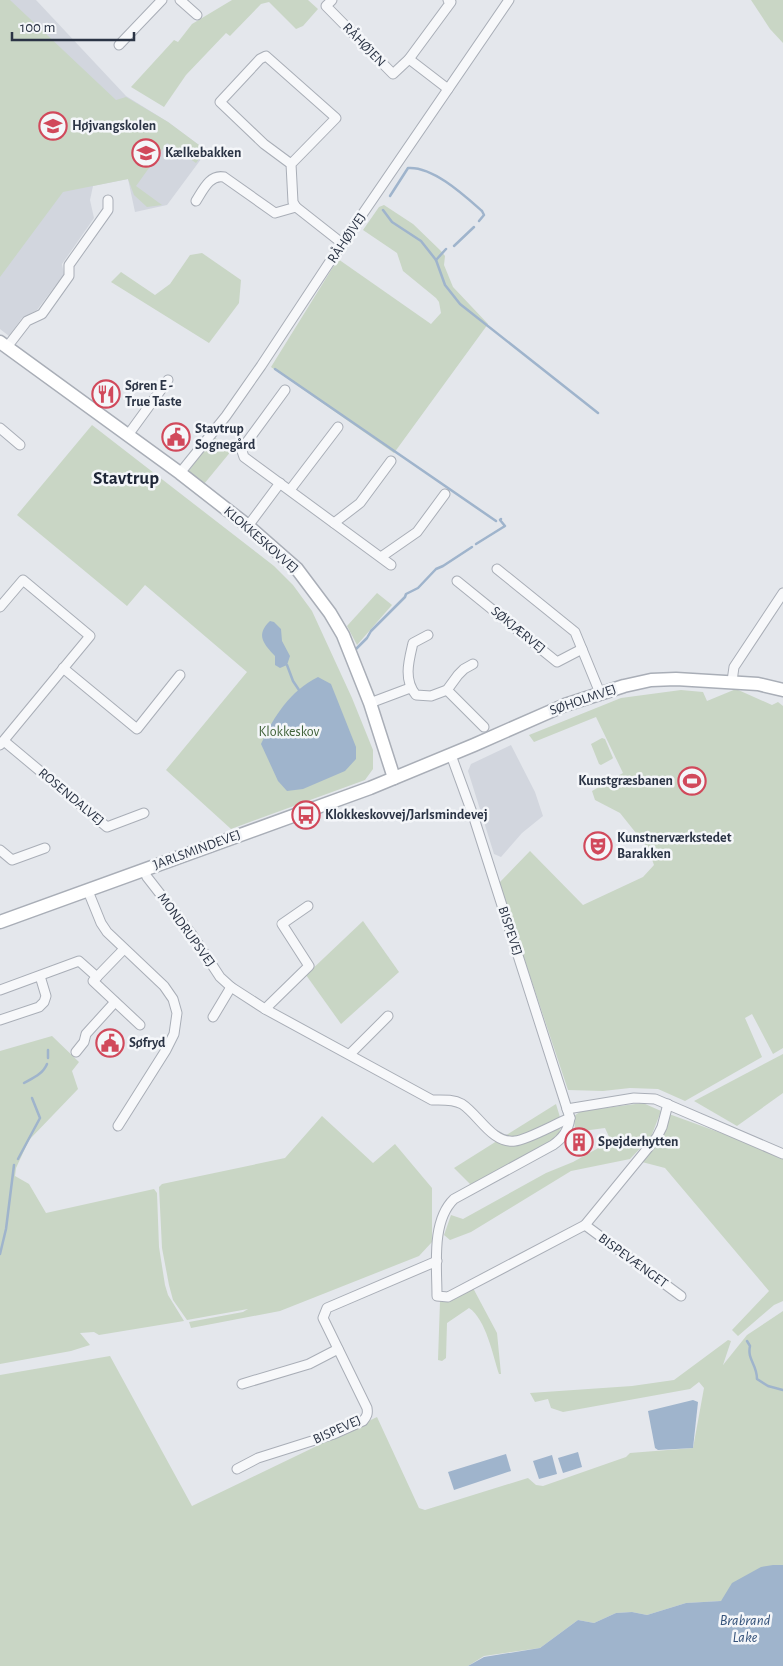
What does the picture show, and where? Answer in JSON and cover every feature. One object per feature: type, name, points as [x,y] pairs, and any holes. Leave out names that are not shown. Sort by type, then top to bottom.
[{"type":"street","points":[[120,45],[162,0]]},
{"type":"street","points":[[180,0],[197,15]]},
{"type":"street","name":"RÅHØJEN","points":[[332,0],[326,6],[393,74],[409,59],[450,2],[448,0]]},
{"type":"street","name":"RÅHØJVEJ","points":[[180,473],[226,416],[261,366],[509,0]]},
{"type":"street","points":[[291,164],[264,144],[220,102],[260,59],[266,56],[336,118],[291,164],[293,202],[296,207],[343,244]]},
{"type":"street","name":"RÅHØJEN","points":[[409,59],[448,89]]},
{"type":"street","points":[[196,201],[212,178],[218,176],[224,177],[274,213],[296,207]]},
{"type":"street","name":"KLOKKESKOVVEJ","points":[[108,200],[108,210],[69,265],[70,276],[42,314],[27,321],[4,344],[180,473],[248,526],[297,569],[324,605],[342,635],[370,703],[394,778]]},
{"type":"street","points":[[128,435],[168,380]]},
{"type":"street","points":[[285,390],[244,446],[242,451],[244,457],[391,565]]},
{"type":"street","points":[[290,490],[338,427]]},
{"type":"street","points":[[0,428],[20,445]]},
{"type":"street","points":[[334,523],[360,503],[390,461]]},
{"type":"street","points":[[248,526],[280,483]]},
{"type":"street","points":[[381,557],[417,532],[445,494]]},
{"type":"street","points":[[497,569],[570,626],[575,632],[600,693]]},
{"type":"street","name":"ROSENDALVEJ","points":[[0,607],[23,580],[90,636],[2,743],[107,827],[144,813]]},
{"type":"street","name":"SØKJÆRVEJ","points":[[457,581],[557,662],[582,648]]},
{"type":"street","points":[[732,681],[734,666],[783,593]]},
{"type":"street","points":[[428,635],[413,643],[408,677],[410,688],[416,695],[431,696],[448,690],[464,668],[473,664]]},
{"type":"street","points":[[63,668],[137,729],[180,675]]},
{"type":"street","name":"SØHOLMVEJ","points":[[394,778],[451,755],[565,704],[630,684],[676,678],[732,681],[758,684],[783,690]]},
{"type":"street","points":[[370,703],[410,688]]},
{"type":"street","points":[[448,690],[484,727]]},
{"type":"street","name":"BISPEVEJ","points":[[451,755],[474,818],[568,1113]]},
{"type":"street","name":"JARLSMINDEVEJ","points":[[0,922],[394,778]]},
{"type":"street","points":[[0,850],[12,860],[46,848]]},
{"type":"street","name":"MONDRUPSVEJ","points":[[144,870],[147,877],[193,936],[220,977],[231,987],[265,1009],[432,1100],[455,1101],[463,1105],[496,1135],[507,1141],[517,1141],[568,1113]]},
{"type":"street","points":[[88,891],[101,923],[107,932],[164,986],[173,999],[177,1012],[174,1034],[166,1050],[118,1126]]},
{"type":"street","points":[[265,1009],[309,966],[282,924],[308,906]]},
{"type":"street","points":[[124,949],[93,981],[140,1025]]},
{"type":"street","points":[[0,990],[79,961],[96,977]]},
{"type":"street","points":[[0,1020],[39,1007],[42,1004],[46,996],[40,976]]},
{"type":"street","points":[[213,1017],[231,987]]},
{"type":"street","points":[[76,1052],[84,1042],[86,1034],[115,1002]]},
{"type":"street","points":[[350,1054],[388,1016]]},
{"type":"street","points":[[668,1104],[662,1127],[657,1137],[584,1225],[448,1297],[437,1296],[440,1222],[448,1205],[454,1198],[562,1139],[569,1126],[568,1113],[634,1098],[655,1099],[668,1104],[783,1154]]},
{"type":"street","name":"BISPEVÆNGET","points":[[584,1225],[681,1296]]},
{"type":"street","name":"BISPEVEJ","points":[[237,1469],[258,1458],[334,1434],[366,1417],[368,1414],[367,1408],[323,1318],[327,1308],[437,1261]]},
{"type":"street","points":[[242,1384],[309,1364],[338,1349]]},
{"type":"shaded area","points":[[0,0],[36,0],[126,96],[168,122],[207,151],[167,205],[135,212],[128,179],[93,186],[90,200],[94,218],[62,264],[64,274],[37,310],[22,318],[9,336],[0,329]]},
{"type":"shaded area","points":[[511,745],[535,792],[543,816],[522,833],[501,857],[494,854],[468,771],[471,764]]},
{"type":"green space","name":"Højvangskolen","points":[[0,0],[10,0],[116,100],[126,97],[168,122],[207,151],[204,152],[196,163],[167,143],[136,186],[162,205],[147,207],[134,195],[128,179],[63,192],[0,277]]},
{"type":"green space","points":[[232,0],[308,0],[318,9],[303,26],[296,29],[269,2],[261,4],[230,36],[226,33],[186,75],[164,107],[131,87],[174,40],[178,42],[192,24]]},
{"type":"green space","points":[[751,0],[783,0],[783,43],[770,29]]},
{"type":"green space","points":[[384,205],[413,224],[441,251],[445,256],[444,265],[453,287],[488,324],[394,453],[271,367],[338,259],[431,324],[441,313],[439,302],[436,298],[403,271],[397,253],[363,230],[379,207]]},
{"type":"green space","points":[[202,253],[241,280],[239,303],[209,343],[111,282],[121,272],[155,295],[170,284],[190,255]]},
{"type":"green space","name":"Klokkeskov","points":[[92,425],[274,566],[293,585],[312,611],[352,698],[373,750],[373,769],[365,780],[231,829],[166,770],[247,672],[145,585],[127,606],[17,515]]},
{"type":"green space","points":[[214,437],[232,450],[204,484],[188,472]]},
{"type":"green space","points":[[377,593],[392,605],[357,645],[347,626]]},
{"type":"green space","points":[[736,689],[772,705],[778,702],[783,706],[783,1048],[773,1054],[752,1014],[745,1018],[762,1057],[685,1101],[658,1089],[568,1090],[499,883],[530,851],[583,905],[643,877],[654,865],[648,848],[620,813],[595,800],[592,791],[623,773],[596,717],[534,742],[529,735],[621,698],[681,690],[703,692],[707,701]]},
{"type":"green space","points":[[602,738],[605,739],[613,758],[601,765],[591,744]]},
{"type":"green space","points":[[363,921],[399,972],[341,1024],[306,975]]},
{"type":"green space","points":[[52,1036],[79,1062],[72,1071],[78,1089],[29,1140],[16,1168],[15,1176],[29,1184],[46,1213],[154,1189],[157,1193],[159,1247],[165,1285],[168,1295],[184,1321],[99,1335],[94,1332],[80,1333],[90,1345],[71,1351],[0,1364],[0,1051]]},
{"type":"green space","points":[[783,1054],[783,1093],[737,1126],[694,1101]]},
{"type":"green space","points":[[643,1103],[661,1111],[651,1137],[630,1159],[571,1171],[471,1232],[450,1240],[444,1235],[451,1215],[463,1219],[546,1173],[573,1162],[611,1141],[605,1128],[575,1132],[574,1116],[581,1111]]},
{"type":"green space","points":[[556,1104],[561,1125],[559,1133],[551,1144],[472,1186],[454,1168]]},
{"type":"green space","points":[[669,1114],[732,1137],[783,1159],[783,1301],[774,1305],[738,1336],[732,1330],[769,1291],[665,1168],[642,1162]]},
{"type":"green space","points":[[322,1116],[373,1163],[395,1144],[432,1188],[432,1242],[419,1256],[280,1311],[191,1328],[189,1322],[243,1312],[248,1309],[187,1320],[173,1300],[169,1285],[162,1248],[159,1187],[162,1184],[285,1158]]},
{"type":"green space","points":[[473,1288],[497,1333],[501,1374],[499,1374],[480,1320],[469,1308],[447,1323],[446,1358],[442,1361],[438,1360],[440,1301],[448,1300]]},
{"type":"green space","points":[[783,1311],[783,1565],[721,1601],[686,1603],[647,1615],[632,1612],[616,1613],[594,1623],[578,1620],[540,1648],[484,1656],[468,1666],[0,1666],[0,1375],[110,1356],[192,1506],[377,1417],[419,1508],[425,1510],[528,1478],[536,1485],[543,1486],[626,1457],[630,1453],[693,1448],[704,1388],[699,1382],[690,1389],[563,1412],[551,1408],[548,1399],[535,1402],[530,1393],[632,1386],[674,1380],[728,1340],[731,1341],[723,1365],[747,1335]]},
{"type":"water","points":[[270,621],[274,622],[281,629],[282,641],[290,656],[287,665],[280,668],[275,665],[275,656],[267,647],[262,635],[265,626]]},
{"type":"water","points":[[318,677],[331,684],[356,747],[356,759],[345,771],[303,789],[287,791],[278,781],[261,744],[271,724],[284,705],[299,689]]},
{"type":"water","points":[[693,1400],[698,1402],[693,1448],[658,1450],[655,1448],[648,1411]]},
{"type":"water","points":[[578,1452],[582,1467],[563,1473],[558,1458]]},
{"type":"water","points":[[506,1454],[511,1471],[454,1490],[448,1472]]},
{"type":"water","points":[[552,1455],[557,1474],[539,1479],[533,1461]]},
{"type":"water","name":"Brabrand Lake","points":[[783,1565],[783,1666],[468,1666],[484,1657],[540,1648],[578,1620],[594,1623],[616,1613],[632,1612],[647,1615],[686,1603],[721,1601],[732,1583],[761,1567]]},
{"type":"waterway","points":[[390,196],[408,168],[418,169],[438,177],[467,198],[482,211],[484,215],[479,221]]},
{"type":"waterway","points":[[383,210],[392,222],[421,241],[436,260],[445,285],[460,304],[598,413]]},
{"type":"waterway","points":[[454,246],[474,227]]},
{"type":"waterway","points":[[436,260],[446,249]]},
{"type":"waterway","points":[[275,369],[496,521]]},
{"type":"waterway","points":[[476,544],[505,526],[501,519]]},
{"type":"waterway","points":[[356,649],[406,594],[418,588],[436,569],[472,547]]},
{"type":"waterway","points":[[287,665],[293,681],[299,690]]},
{"type":"waterway","points":[[48,1050],[48,1058]]},
{"type":"waterway","points":[[24,1083],[40,1073],[47,1064]]},
{"type":"waterway","points":[[18,1159],[40,1118],[32,1098]]},
{"type":"waterway","points":[[0,1254],[6,1229],[14,1165]]},
{"type":"waterway","points":[[747,1341],[750,1346],[749,1351],[757,1379],[768,1386],[783,1390]]},
{"type":"place","name":"Højvangskolen","points":[[53,126]]},
{"type":"place","name":"Kælkebakken","points":[[146,153]]},
{"type":"place","name":"Søren E - True Taste","points":[[106,394]]},
{"type":"place","name":"Stavtrup Sognegård","points":[[176,437]]},
{"type":"place","name":"Kunstgræsbanen","points":[[692,781]]},
{"type":"place","name":"Klokkeskovvej/Jarlsmindevej","points":[[306,815]]},
{"type":"place","name":"Kunstnerværkstedet Barakken","points":[[598,846]]},
{"type":"place","name":"Søfryd","points":[[110,1043]]},
{"type":"place","name":"Spejderhytten","points":[[579,1142]]},
{"type":"district","name":"Stavtrup","points":[[126,478]]}]
